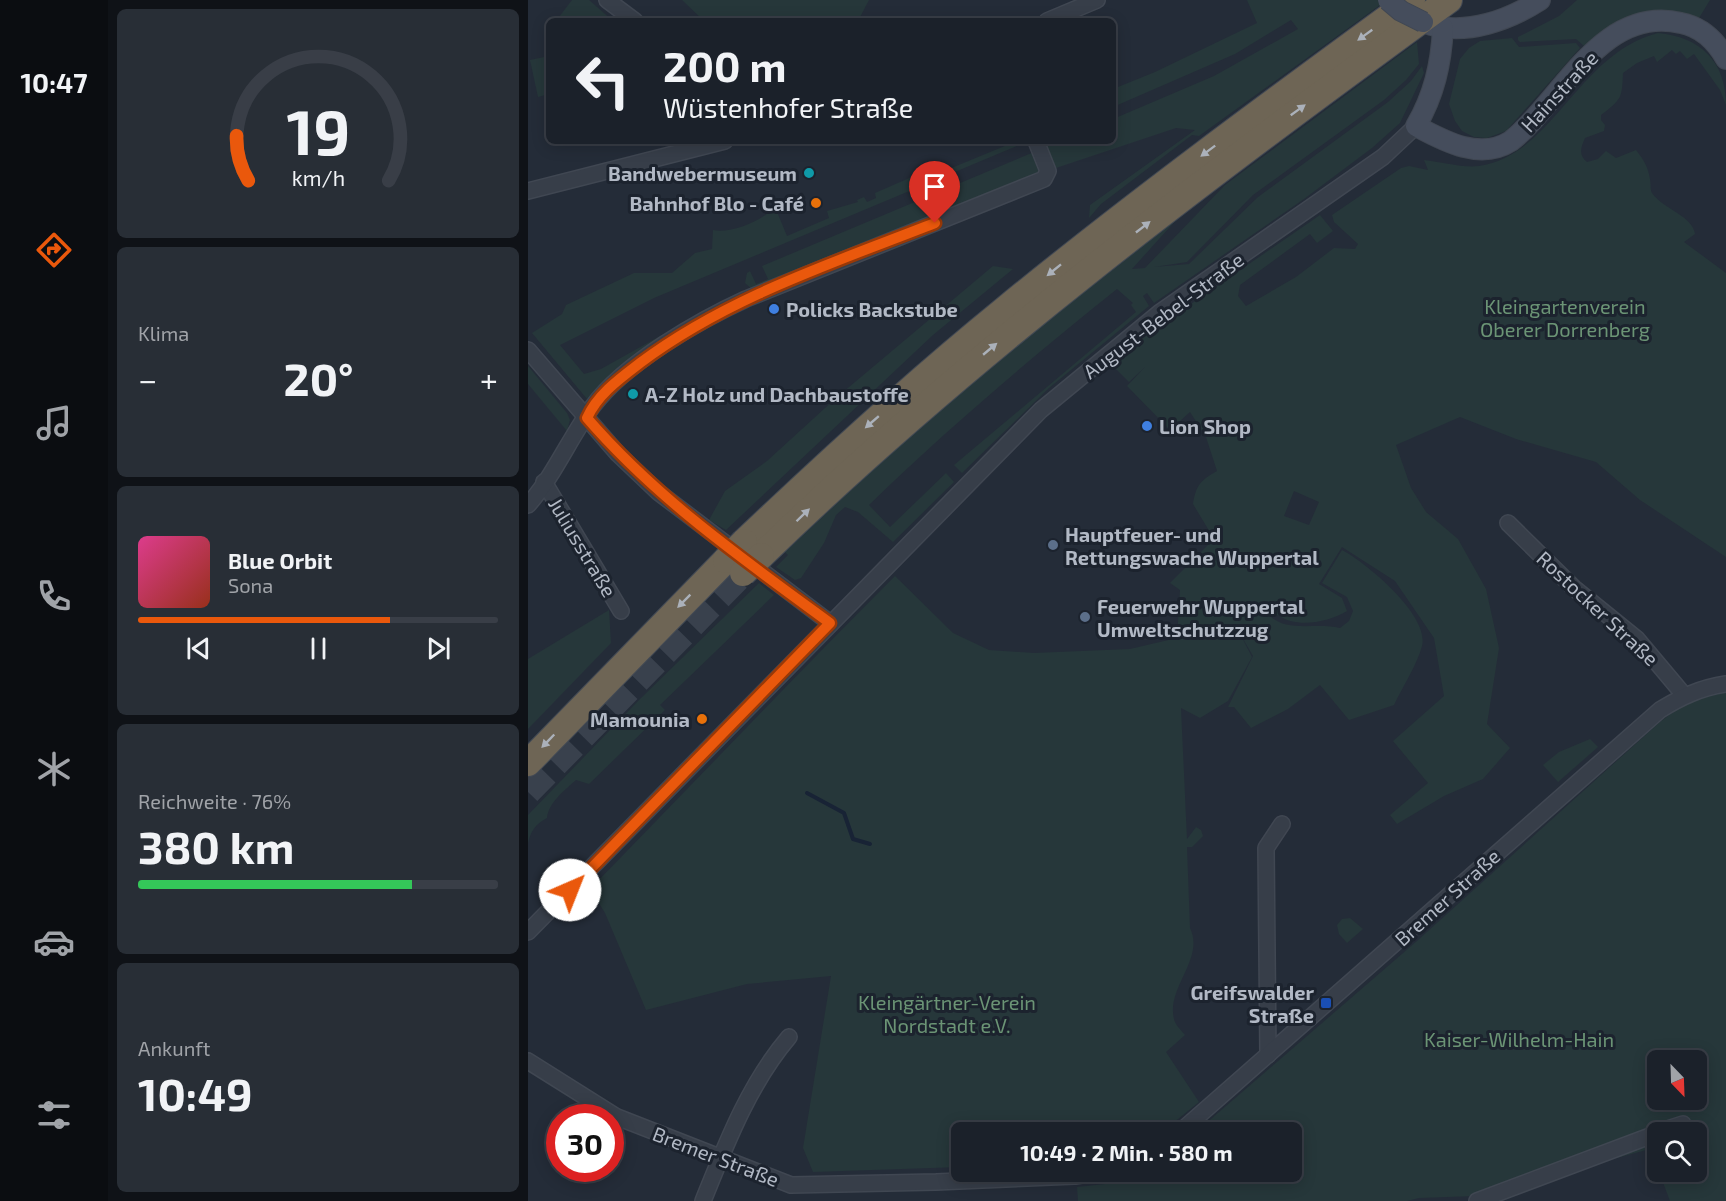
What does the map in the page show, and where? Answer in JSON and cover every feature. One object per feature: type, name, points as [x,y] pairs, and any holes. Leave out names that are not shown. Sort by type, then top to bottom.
[{"type":"highway","points":[[528,763],[743,557],[857,436],[1004,310],[1163,184],[1412,0]]},
{"type":"highway","points":[[743,557],[1084,273],[1266,134],[1449,0]]},
{"type":"street","points":[[607,0],[631,18]]},
{"type":"street","points":[[1054,18],[1097,0]]},
{"type":"street","points":[[1388,0],[1410,16],[1443,28],[1491,23],[1510,18],[1540,0]]},
{"type":"street","name":"Hainstraße","points":[[1416,126],[1467,148],[1488,149],[1506,144],[1522,131],[1561,84],[1589,55],[1620,33],[1650,22],[1676,21],[1695,28],[1711,38],[1726,59]]},
{"type":"street","name":"August-Bebel-Straße","points":[[528,932],[1041,410],[1083,373],[1159,313],[1383,157],[1416,126],[1434,90],[1442,51],[1443,28]]},
{"type":"street","name":"Juliusstraße","points":[[528,505],[587,418],[592,407],[605,392],[664,345],[719,312],[792,279],[1044,179],[1047,176],[1045,165],[1037,144]]},
{"type":"street","points":[[528,191],[697,145]]},
{"type":"street","points":[[528,350],[618,454],[658,492],[830,623]]},
{"type":"street","name":"Juliusstraße","points":[[544,482],[621,611]]},
{"type":"street","name":"Rostocker Straße","points":[[1508,523],[1574,588],[1637,639],[1684,695]]},
{"type":"street","name":"Bremer Straße","points":[[1191,1122],[1660,710],[1684,695],[1705,687],[1726,684]]},
{"type":"street","points":[[1268,1055],[1266,848],[1282,824]]},
{"type":"street","points":[[703,1201],[748,1098],[777,1051],[789,1037]]},
{"type":"street","name":"Bremer Straße","points":[[528,1061],[617,1117],[780,1182],[802,1186],[951,1181]]},
{"type":"street","points":[[1477,1201],[1647,1137]]},
{"type":"green space","points":[[572,0],[589,0],[610,18],[558,18]]},
{"type":"green space","points":[[682,0],[869,0],[860,18],[701,18]]},
{"type":"green space","points":[[1247,0],[1387,0],[1199,136],[1192,135],[1101,204],[1089,218],[1090,205],[1195,130],[1176,128],[1053,169],[1045,147],[1052,144],[1116,144],[1116,118],[1214,76],[1298,29],[1291,20],[1235,54],[1116,106],[1116,88],[1155,72],[1257,23]]},
{"type":"green space","points":[[1577,0],[1710,0],[1699,18],[1666,11],[1638,15],[1611,27],[1584,46],[1576,39],[1520,42],[1518,40],[1518,37],[1559,16]]},
{"type":"green space","points":[[1658,33],[1673,35],[1698,46],[1708,54],[1716,64],[1725,89],[1726,105],[1720,90],[1694,54],[1687,59],[1680,51],[1676,54],[1672,50],[1657,62],[1654,56],[1637,63],[1623,73],[1620,97],[1601,115],[1601,120],[1605,125],[1604,131],[1585,138],[1581,151],[1582,157],[1587,162],[1598,159],[1606,151],[1616,158],[1636,150],[1647,167],[1652,193],[1663,204],[1689,222],[1693,228],[1695,234],[1684,242],[1726,273],[1726,557],[1640,500],[1596,462],[1516,439],[1460,417],[1396,445],[1411,488],[1426,512],[1458,539],[1486,589],[1499,648],[1487,724],[1510,748],[1483,779],[1444,796],[1397,824],[1390,815],[1428,783],[1393,741],[1444,696],[1434,638],[1395,581],[1342,547],[1319,584],[1342,598],[1347,611],[1322,621],[1303,623],[1278,615],[1270,616],[1277,621],[1294,626],[1340,628],[1349,621],[1353,611],[1347,597],[1322,583],[1342,550],[1352,556],[1394,591],[1416,620],[1422,633],[1420,653],[1394,705],[1349,720],[1320,685],[1288,709],[1251,728],[1234,707],[1228,707],[1253,656],[1239,632],[1252,657],[1228,701],[1200,718],[1181,708],[1187,839],[1196,827],[1201,830],[1203,836],[1192,847],[1187,847],[1193,951],[1175,996],[1173,1007],[1177,1026],[1185,1035],[1166,1052],[1199,1102],[1174,1122],[951,1122],[951,1167],[813,1172],[803,1148],[831,976],[747,984],[646,1010],[605,913],[590,889],[895,576],[953,633],[989,650],[1034,653],[1130,649],[1177,638],[1180,590],[1170,583],[1214,539],[1193,504],[1200,484],[1217,471],[1206,437],[1190,412],[1170,430],[1127,386],[1145,367],[1129,382],[1111,364],[1149,333],[1320,215],[1333,231],[1317,243],[1310,234],[1240,285],[1238,296],[1246,306],[1296,277],[1334,248],[1355,249],[1358,244],[1334,222],[1332,215],[1401,168],[1409,166],[1428,170],[1424,160],[1459,166],[1479,166],[1505,158],[1527,144],[1547,125],[1606,61],[1630,44]],"holes":[[[1294,491],[1319,502],[1309,525],[1284,516]]]},
{"type":"green space","points":[[1512,38],[1519,47],[1576,43],[1580,48],[1506,131],[1487,138],[1474,137],[1462,131],[1455,121],[1449,104],[1460,59],[1469,48],[1480,41]]},
{"type":"green space","points":[[1417,42],[1419,64],[1406,80],[1384,100],[1253,195],[1187,262],[1154,267],[1189,264],[1258,197],[1388,102],[1411,81],[1422,66],[1424,73],[1400,123],[1372,148],[1304,199],[1154,303],[1147,293],[1143,296],[1149,306],[1049,388],[962,473],[954,465],[1136,312],[1131,305],[1133,303],[1117,289],[1053,341],[990,394],[869,505],[890,527],[946,473],[954,482],[893,542],[858,512],[845,507],[836,515],[824,543],[801,578],[795,580],[776,567],[788,555],[785,552],[898,446],[1002,357],[1178,218],[1132,269],[1145,268],[1225,185]]},
{"type":"green space","points":[[546,57],[546,95],[538,97],[530,60]]},
{"type":"green space","points":[[1010,144],[1022,144],[654,298],[560,345],[584,374],[601,369],[726,299],[728,303],[619,375],[587,399],[532,333],[562,314],[566,305],[634,273],[672,273],[695,253],[712,249],[713,230],[728,230],[746,225],[775,207],[787,236],[829,218],[827,211],[858,202],[857,200],[864,197],[867,202],[876,198],[875,193],[923,172],[927,178]]},
{"type":"green space","points":[[1034,152],[1040,167],[1036,175],[753,290],[745,283],[747,273],[750,271],[756,284],[768,279],[762,266]]},
{"type":"green space","points":[[993,266],[1013,269],[933,335],[726,530],[709,520],[725,491],[767,461],[836,398]]},
{"type":"green space","points":[[528,366],[567,413],[570,420],[567,431],[528,384]]},
{"type":"green space","points":[[759,583],[774,595],[660,705],[665,710],[589,784],[576,780],[563,792],[554,802],[547,818],[534,828],[528,843],[528,815],[639,700]]},
{"type":"green space","points":[[609,610],[611,643],[528,729],[528,659]]},
{"type":"green space","name":"Kaiser-Wilhelm-Hain","points":[[1726,692],[1726,1201],[1670,1201],[1663,1182],[1707,1182],[1707,1122],[1647,1122],[1647,1150],[1476,1196],[1419,1198],[1407,1201],[1078,1201],[1077,1187],[1110,1182],[1302,1182],[1302,1122],[1208,1122],[1417,941],[1661,721],[1687,702]]},
{"type":"green space","points":[[1590,739],[1598,747],[1558,782],[1543,765],[1559,752]]},
{"type":"green space","points":[[1350,918],[1363,929],[1347,943],[1339,934],[1337,925],[1342,919]]},
{"type":"waterway","points":[[807,793],[844,813],[853,839],[870,844]]},
{"type":"tunnel","points":[[528,792],[743,573]]},
{"type":"place","name":"Bandwebermuseum","points":[[809,173]]},
{"type":"place","name":"Bahnhof Blo - Café","points":[[816,203]]},
{"type":"place","name":"Policks Backstube","points":[[774,309]]},
{"type":"place","name":"A-Z Holz und Dachbaustoffe","points":[[633,394]]},
{"type":"place","name":"Lion Shop","points":[[1147,426]]},
{"type":"place","name":"Hauptfeuer- und Rettungswache Wuppertal","points":[[1053,545]]},
{"type":"place","name":"Feuerwehr Wuppertal Umweltschutzzug","points":[[1085,617]]},
{"type":"place","name":"Mamounia","points":[[702,719]]},
{"type":"place","name":"Greifswalder Straße","points":[[1326,1003]]},
{"type":"route","points":[[570,890],[830,623],[781,588],[658,492],[618,454],[587,418],[592,407],[605,392],[664,345],[719,312],[792,279],[935,223]]},
{"type":"park label","name":"Kleingartenverein Oberer Dorrenberg","points":[[1565,318]]},
{"type":"park label","name":"Kleingärtner-Verein Nordstadt e.V.","points":[[947,1014]]}]
